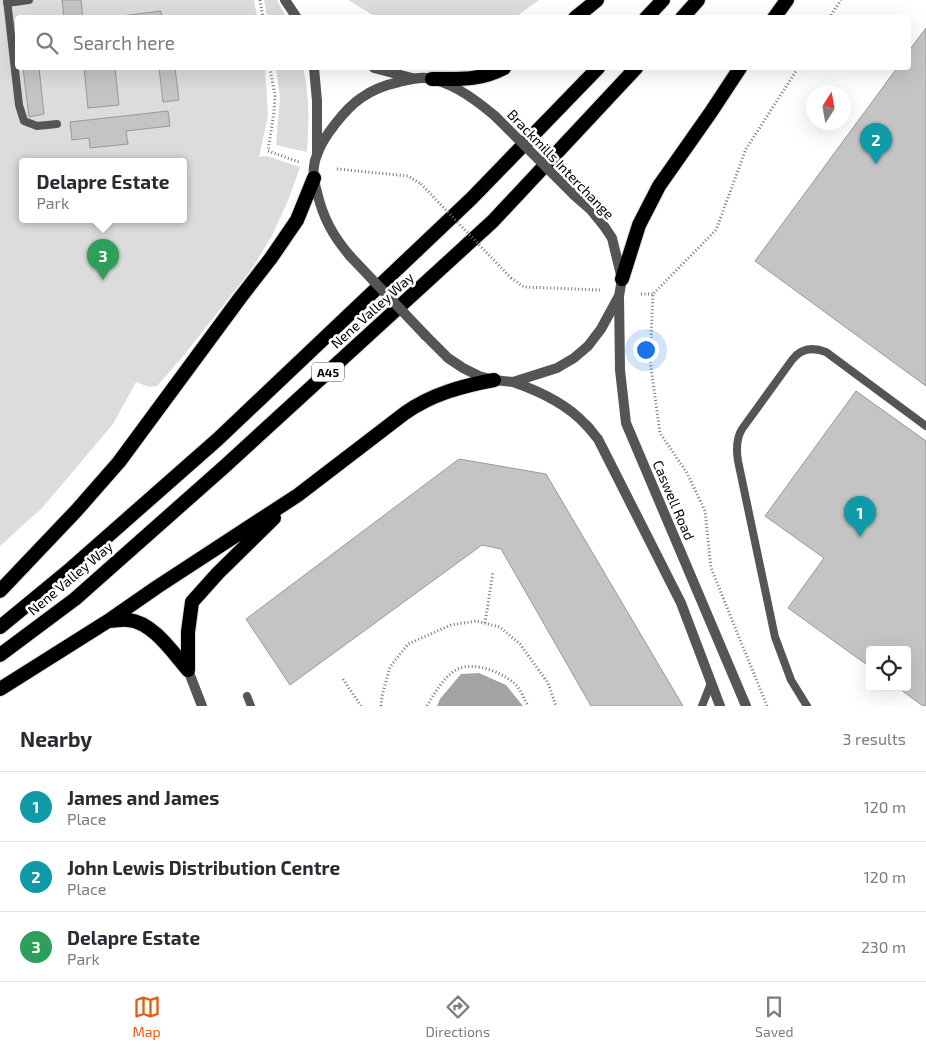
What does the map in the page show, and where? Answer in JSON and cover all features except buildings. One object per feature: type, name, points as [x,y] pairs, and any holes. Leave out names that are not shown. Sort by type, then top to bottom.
[{"type":"highway","points":[[579,15],[597,0]]},
{"type":"highway","points":[[649,15],[663,0]]},
{"type":"highway","points":[[685,15],[698,0]]},
{"type":"highway","points":[[776,15],[787,0]]},
{"type":"highway","points":[[432,79],[469,79],[500,70]]},
{"type":"highway","name":"Nene Valley Way","points":[[0,627],[67,572],[218,439],[472,198],[596,70]]},
{"type":"highway","name":"Nene Valley Way","points":[[0,655],[75,599],[187,500],[493,221],[634,70]]},
{"type":"highway","points":[[622,279],[638,225],[659,186],[739,70]]},
{"type":"highway","points":[[0,591],[76,511],[119,462],[298,220],[314,178]]},
{"type":"highway","points":[[0,689],[108,621],[298,495],[405,412],[434,397],[467,386],[494,380]]},
{"type":"highway","points":[[188,670],[188,632],[192,602],[218,573],[298,495]]},
{"type":"highway","points":[[108,621],[129,620],[143,625],[156,633],[188,670]]},
{"type":"street","points":[[284,0],[295,15]]},
{"type":"street","points":[[314,70],[317,101],[317,154]]},
{"type":"street","points":[[382,70],[412,78]]},
{"type":"street","name":"Brackmills Interchange","points":[[412,78],[432,79],[456,88],[476,100],[495,116],[591,210],[604,226],[612,238],[622,279],[619,296],[601,329],[588,346],[574,358],[557,368],[513,382],[479,376],[448,358],[340,245],[321,208],[314,178],[317,154],[329,132],[342,115],[360,98],[381,86],[412,78]]},
{"type":"street","name":"Caswell Road","points":[[619,296],[620,370],[626,423],[746,706]]},
{"type":"street","points":[[513,382],[557,401],[585,423],[598,439],[681,604],[720,706]]},
{"type":"street","points":[[188,670],[202,706]]},
{"type":"lane","points":[[30,0],[7,2],[19,106],[24,121],[37,126],[57,124]]},
{"type":"lane","points":[[807,706],[792,680],[775,637],[738,461],[736,446],[739,434],[792,360],[800,352],[812,349],[826,352],[926,426]]},
{"type":"lane","points":[[702,706],[712,684]]},
{"type":"lane","points":[[247,696],[251,706]]},
{"type":"path","points":[[260,0],[262,15]]},
{"type":"path","points":[[832,15],[841,0]]},
{"type":"path","points":[[270,70],[275,96],[268,151],[298,162]]},
{"type":"path","points":[[767,706],[711,568],[705,511],[686,473],[660,432],[650,360],[653,294],[716,230],[746,149],[797,70]]},
{"type":"path","points":[[337,169],[408,176],[421,184],[511,278],[524,287],[600,290]]},
{"type":"path","points":[[641,294],[653,294]]},
{"type":"path","points":[[484,623],[493,572]]},
{"type":"path","points":[[381,706],[390,667],[408,644],[451,625],[476,621],[500,626],[520,644],[548,683],[556,706]]},
{"type":"path","points":[[428,706],[440,685],[455,670],[473,665],[492,670],[515,683],[528,706]]},
{"type":"path","points":[[343,679],[361,706]]},
{"type":"shaded area","points":[[0,0],[254,0],[257,15],[15,15],[15,70],[265,70],[268,116],[259,157],[267,156],[300,167],[272,236],[251,270],[157,386],[149,387],[136,382],[113,424],[43,507],[0,546]]},
{"type":"shaded area","points":[[264,0],[277,0],[285,15],[267,15]]},
{"type":"shaded area","points":[[348,0],[539,0],[518,15],[373,15]]},
{"type":"shaded area","points":[[276,70],[303,70],[308,110],[307,152],[276,145],[280,97]]},
{"type":"shaded area","points":[[479,673],[506,685],[523,706],[437,706],[440,699],[461,674]]},
{"type":"place","name":"John Lewis Distribution Centre","points":[[876,164]]},
{"type":"place","name":"Delapre Estate","points":[[103,280]]},
{"type":"place","name":"James and James","points":[[860,537]]}]
